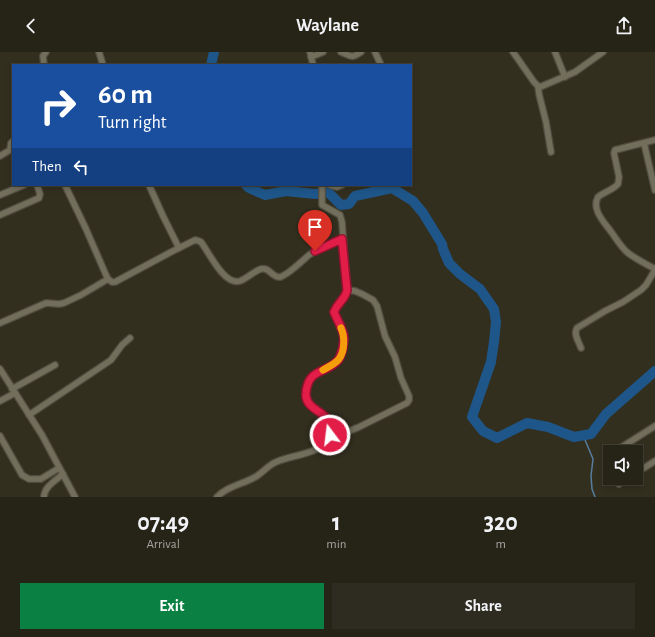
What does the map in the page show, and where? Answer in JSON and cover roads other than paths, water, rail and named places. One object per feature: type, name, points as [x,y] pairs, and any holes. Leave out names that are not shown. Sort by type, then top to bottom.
[{"type":"street","points":[[44,64],[43,56],[46,52]]},
{"type":"street","points":[[99,52],[103,64]]},
{"type":"street","points":[[313,64],[310,54],[324,52]]},
{"type":"street","points":[[341,52],[353,57],[361,52]]},
{"type":"street","points":[[375,52],[381,64]]},
{"type":"street","points":[[513,52],[538,86],[551,152]]},
{"type":"street","points":[[555,52],[565,77]]},
{"type":"street","points":[[538,86],[575,72],[603,52]]},
{"type":"street","points":[[581,348],[576,334],[577,328],[642,290],[655,270],[627,252],[622,247],[602,220],[596,204],[598,197],[618,184],[614,153],[615,150],[655,140]]},
{"type":"street","points":[[0,156],[10,150],[12,142]]},
{"type":"street","points":[[644,143],[655,190]]},
{"type":"street","points":[[0,195],[22,186]]},
{"type":"street","points":[[0,215],[39,198],[40,194],[37,186]]},
{"type":"street","points":[[65,186],[108,279],[115,282],[192,241],[199,241],[222,273],[232,281],[240,281],[262,269],[266,269],[280,277],[310,254],[342,239]]},
{"type":"street","points":[[149,186],[179,248]]},
{"type":"street","points":[[321,187],[323,206],[336,212],[341,217],[347,290],[346,295],[339,302],[334,312],[344,339],[340,357],[335,363],[316,373],[312,377],[308,382],[306,395],[308,402],[331,422],[332,429],[328,440]]},
{"type":"street","points":[[0,323],[46,303],[64,303],[108,279]]},
{"type":"street","points":[[217,497],[225,491],[256,476],[273,463],[316,449],[328,440],[368,423],[407,403],[409,400],[409,396],[395,357],[385,336],[377,306],[373,300],[362,294],[347,290]]},
{"type":"street","points":[[29,415],[111,360],[122,345],[130,338]]},
{"type":"street","points":[[0,402],[14,391],[56,365]]},
{"type":"street","points":[[0,369],[42,435],[75,497]]},
{"type":"street","points":[[625,445],[655,426]]},
{"type":"street","points":[[0,436],[22,475],[29,479],[41,478],[59,468]]},
{"type":"street","points":[[643,469],[655,461]]},
{"type":"street","points":[[44,497],[45,490],[63,474]]},
{"type":"waterway","points":[[211,64],[214,52]]},
{"type":"waterway","points":[[247,186],[265,195],[286,191],[315,194],[328,192],[341,205],[349,204],[355,196],[392,188],[413,201],[423,213],[442,244],[449,263],[460,274],[480,289],[494,309],[496,322],[491,362],[472,417],[483,431],[497,438],[527,423],[548,427],[574,437],[591,434],[606,414],[655,371]]},
{"type":"waterway","points":[[583,435],[593,459],[591,476],[592,489],[595,497]]}]
